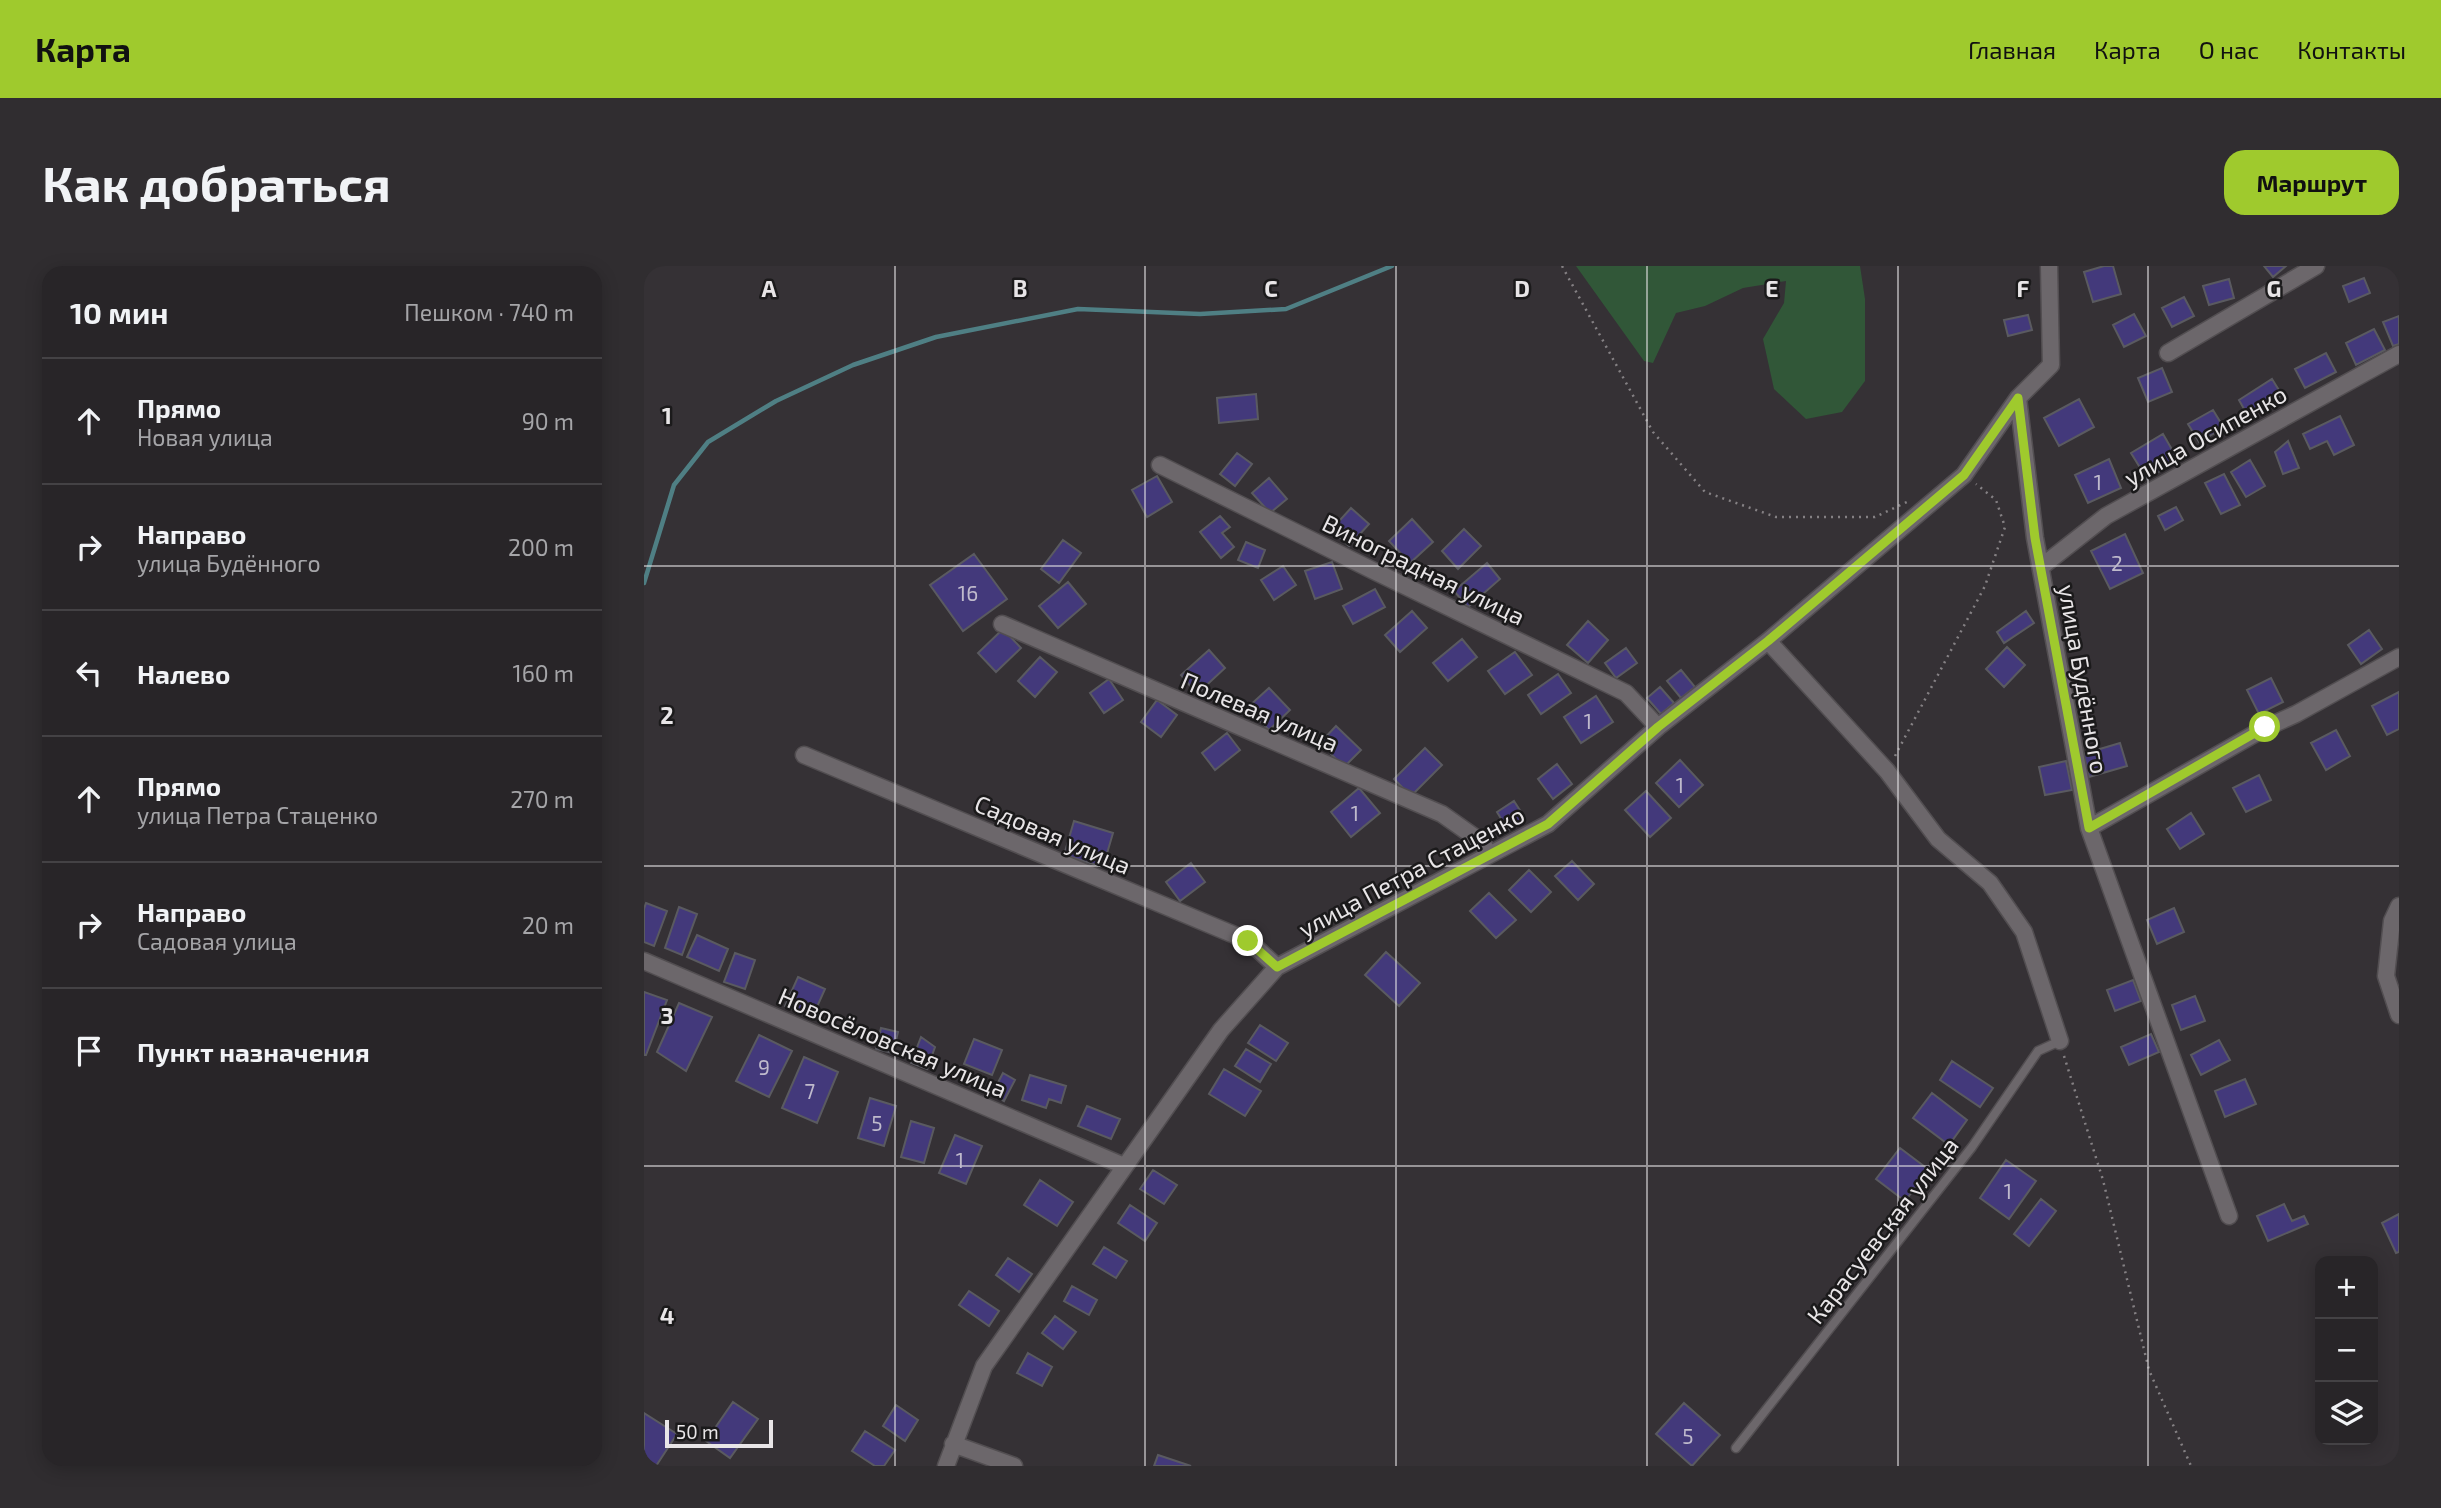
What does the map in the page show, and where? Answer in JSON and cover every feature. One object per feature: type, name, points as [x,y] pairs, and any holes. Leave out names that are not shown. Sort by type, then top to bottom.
[{"type":"street","points":[[2018,398],[2051,365],[2049,266]]},
{"type":"street","points":[[2168,353],[2316,266]]},
{"type":"street","name":"улица Осипенко","points":[[2041,567],[2106,516],[2399,354]]},
{"type":"street","name":"улица Петра Стаценко","points":[[946,1466],[984,1366],[1221,1030],[1277,967],[1548,824],[1658,727],[1768,641],[1964,475],[2018,398]]},
{"type":"street","name":"улица Будённого","points":[[2018,398],[2041,567],[2089,828],[2229,1216]]},
{"type":"street","name":"Виноградная улица","points":[[1160,465],[1626,693],[1658,727]]},
{"type":"street","name":"Полевая улица","points":[[1002,624],[1441,814],[1483,843],[1488,855]]},
{"type":"street","points":[[1768,641],[1887,771],[1938,839],[1990,883],[2024,932],[2060,1041]]},
{"type":"street","points":[[2089,828],[2265,727],[2296,714],[2399,657]]},
{"type":"street","name":"Садовая улица","points":[[804,755],[1248,941],[1277,967]]},
{"type":"street","points":[[2399,906],[2392,921],[2386,976],[2399,1015]]},
{"type":"street","name":"Новосёловская улица","points":[[644,961],[1124,1166]]},
{"type":"street","points":[[953,1444],[1014,1466]]},
{"type":"lane","name":"Карасуевская улица","points":[[1736,1448],[1972,1147],[2038,1051],[2060,1041]]},
{"type":"path","points":[[1562,266],[1653,432],[1705,492],[1776,517],[1875,517],[1909,501]]},
{"type":"path","points":[[1887,771],[1984,586],[2005,527],[1996,500],[1964,475]]},
{"type":"path","points":[[2060,1041],[2103,1180],[2148,1370],[2191,1466]]},
{"type":"green space","points":[[1576,266],[1860,266],[1865,299],[1865,381],[1842,412],[1806,419],[1774,389],[1763,339],[1784,303],[1786,281],[1743,288],[1705,306],[1676,313],[1653,363],[1644,361]]},
{"type":"building","points":[[2113,266],[2121,294],[2093,302],[2084,272]]},
{"type":"building","points":[[2264,266],[2286,266],[2273,277]]},
{"type":"building","points":[[2364,278],[2370,293],[2349,302],[2343,286]]},
{"type":"building","points":[[2229,279],[2234,298],[2209,305],[2203,286]]},
{"type":"building","points":[[2184,297],[2194,316],[2172,327],[2162,308]]},
{"type":"building","points":[[2134,314],[2146,336],[2124,347],[2113,325]]},
{"type":"building","points":[[2028,315],[2032,330],[2008,336],[2004,320]]},
{"type":"building","points":[[2399,316],[2399,344],[2393,346],[2383,322]]},
{"type":"building","points":[[2374,329],[2385,350],[2356,365],[2346,343]]},
{"type":"building","points":[[2326,353],[2336,372],[2305,388],[2295,369]]},
{"type":"building","points":[[2162,368],[2172,392],[2148,402],[2138,378]]},
{"type":"building","points":[[2272,379],[2282,395],[2248,416],[2239,400]]},
{"type":"building","points":[[1256,394],[1258,419],[1219,423],[1217,398]]},
{"type":"building","points":[[2079,399],[2094,427],[2059,446],[2044,418]]},
{"type":"building","points":[[2213,410],[2224,428],[2199,442],[2188,424]]},
{"type":"building","points":[[2340,416],[2354,445],[2334,455],[2327,441],[2310,449],[2303,434]]},
{"type":"building","points":[[2163,434],[2178,460],[2147,479],[2131,453]]},
{"type":"building","points":[[2288,441],[2299,468],[2283,474],[2275,452]]},
{"type":"building","points":[[1237,453],[1252,464],[1235,486],[1220,474]]},
{"type":"building","points":[[2109,459],[2121,488],[2088,503],[2075,475]]},
{"type":"building","points":[[2250,460],[2265,486],[2246,497],[2231,472]]},
{"type":"building","points":[[2224,474],[2240,505],[2221,514],[2205,483]]},
{"type":"building","points":[[1157,476],[1172,502],[1147,517],[1132,490]]},
{"type":"building","points":[[1269,478],[1287,499],[1270,513],[1252,493]]},
{"type":"building","points":[[2176,507],[2183,520],[2165,530],[2158,516]]},
{"type":"building","points":[[1351,508],[1369,524],[1349,546],[1331,530]]},
{"type":"building","points":[[1220,516],[1230,527],[1222,533],[1234,547],[1221,558],[1200,532]]},
{"type":"building","points":[[1412,519],[1433,542],[1410,563],[1389,541]]},
{"type":"building","points":[[1464,529],[1481,546],[1458,569],[1442,551]]},
{"type":"building","points":[[2125,534],[2143,573],[2110,589],[2091,551]]},
{"type":"building","points":[[1063,540],[1081,553],[1059,583],[1041,569]]},
{"type":"building","points":[[1246,542],[1265,550],[1258,568],[1238,560]]},
{"type":"building","points":[[974,554],[1007,599],[963,631],[930,585]]},
{"type":"building","points":[[1332,562],[1342,589],[1315,599],[1305,571]]},
{"type":"building","points":[[1487,563],[1500,579],[1468,607],[1454,591]]},
{"type":"building","points":[[1283,566],[1296,585],[1274,600],[1261,580]]},
{"type":"building","points":[[1068,582],[1086,604],[1058,628],[1039,606]]},
{"type":"building","points":[[1375,589],[1385,607],[1353,624],[1343,606]]},
{"type":"building","points":[[1412,611],[1427,628],[1400,652],[1385,635]]},
{"type":"building","points":[[2026,611],[2034,623],[2004,643],[1997,632]]},
{"type":"building","points":[[1588,621],[1608,640],[1588,663],[1567,645]]},
{"type":"building","points":[[1003,629],[1021,648],[996,672],[978,653]]},
{"type":"building","points":[[2369,630],[2382,649],[2361,664],[2348,645]]},
{"type":"building","points":[[1462,639],[1477,657],[1448,681],[1433,663]]},
{"type":"building","points":[[2007,647],[2025,665],[2004,687],[1986,669]]},
{"type":"building","points":[[1626,648],[1637,663],[1616,678],[1605,663]]},
{"type":"building","points":[[1209,650],[1225,668],[1197,694],[1181,675]]},
{"type":"building","points":[[1515,652],[1532,675],[1505,694],[1488,671]]},
{"type":"building","points":[[1040,657],[1057,672],[1035,697],[1018,681]]},
{"type":"building","points":[[1681,670],[1695,687],[1681,698],[1667,681]]},
{"type":"building","points":[[1558,674],[1571,693],[1541,714],[1528,695]]},
{"type":"building","points":[[2271,678],[2283,702],[2259,714],[2247,690]]},
{"type":"building","points":[[1109,679],[1123,700],[1104,713],[1090,693]]},
{"type":"building","points":[[1660,687],[1674,703],[1661,714],[1647,698]]},
{"type":"building","points":[[1269,688],[1290,710],[1269,730],[1247,708]]},
{"type":"building","points":[[2399,692],[2399,729],[2387,735],[2372,706]]},
{"type":"building","points":[[1596,696],[1613,722],[1581,743],[1564,717]]},
{"type":"building","points":[[1157,700],[1177,715],[1161,737],[1141,722]]},
{"type":"building","points":[[1336,726],[1361,750],[1344,767],[1320,743]]},
{"type":"building","points":[[2336,730],[2350,756],[2326,770],[2311,743]]},
{"type":"building","points":[[1227,733],[1240,750],[1215,770],[1202,753]]},
{"type":"building","points":[[2120,743],[2127,766],[2089,777],[2083,754]]},
{"type":"building","points":[[1425,748],[1442,765],[1411,796],[1394,779]]},
{"type":"building","points":[[1680,760],[1703,785],[1679,807],[1656,783]]},
{"type":"building","points":[[2066,761],[2072,790],[2045,795],[2039,767]]},
{"type":"building","points":[[1557,764],[1572,784],[1553,799],[1538,779]]},
{"type":"building","points":[[2259,775],[2271,800],[2246,812],[2233,788]]},
{"type":"building","points":[[1359,788],[1380,813],[1351,837],[1331,812]]},
{"type":"building","points":[[1646,791],[1671,818],[1650,837],[1625,810]]},
{"type":"building","points":[[1514,801],[1525,818],[1508,830],[1497,812]]},
{"type":"building","points":[[2191,813],[2204,834],[2180,849],[2167,829]]},
{"type":"building","points":[[1074,821],[1113,833],[1103,867],[1064,855]]},
{"type":"building","points":[[1572,861],[1594,884],[1578,900],[1555,876]]},
{"type":"building","points":[[1191,863],[1205,882],[1180,901],[1166,882]]},
{"type":"building","points":[[1529,870],[1551,892],[1531,912],[1509,890]]},
{"type":"building","points":[[1489,893],[1516,920],[1496,938],[1470,911]]},
{"type":"building","points":[[646,903],[667,911],[654,946],[644,942]]},
{"type":"building","points":[[679,907],[697,914],[682,955],[665,948]]},
{"type":"building","points":[[2174,908],[2184,932],[2157,944],[2147,920]]},
{"type":"building","points":[[697,935],[728,949],[719,971],[687,957]]},
{"type":"building","points":[[1386,952],[1420,983],[1399,1006],[1365,975]]},
{"type":"building","points":[[735,953],[755,960],[745,989],[724,982]]},
{"type":"building","points":[[798,977],[825,989],[812,1018],[785,1006]]},
{"type":"building","points":[[2133,980],[2141,1001],[2115,1011],[2107,990]]},
{"type":"building","points":[[644,992],[667,1000],[646,1055],[644,1055]]},
{"type":"building","points":[[2195,996],[2205,1021],[2181,1030],[2172,1005]]},
{"type":"building","points":[[679,1003],[712,1017],[686,1071],[657,1052]]},
{"type":"building","points":[[1260,1025],[1288,1043],[1276,1061],[1248,1043]]},
{"type":"building","points":[[881,1028],[898,1032],[893,1053],[876,1049]]},
{"type":"building","points":[[2151,1034],[2159,1052],[2129,1065],[2121,1047]]},
{"type":"building","points":[[759,1035],[792,1051],[769,1097],[736,1081]]},
{"type":"building","points":[[921,1037],[935,1047],[927,1069],[911,1063]]},
{"type":"building","points":[[974,1039],[1002,1050],[992,1075],[964,1064]]},
{"type":"building","points":[[2219,1040],[2230,1060],[2201,1075],[2191,1055]]},
{"type":"building","points":[[1246,1049],[1271,1064],[1260,1082],[1235,1066]]},
{"type":"building","points":[[804,1057],[838,1072],[817,1123],[782,1108]]},
{"type":"building","points":[[1952,1061],[1993,1088],[1980,1107],[1940,1080]]},
{"type":"building","points":[[1224,1069],[1261,1091],[1245,1116],[1209,1094]]},
{"type":"building","points":[[1003,1073],[1015,1080],[1004,1101],[992,1094]]},
{"type":"building","points":[[1030,1075],[1066,1086],[1061,1103],[1049,1099],[1046,1108],[1022,1100]]},
{"type":"building","points":[[2245,1079],[2256,1104],[2225,1117],[2215,1091]]},
{"type":"building","points":[[1932,1093],[1967,1120],[1949,1145],[1913,1118]]},
{"type":"building","points":[[870,1098],[896,1106],[884,1146],[858,1138]]},
{"type":"building","points":[[1087,1106],[1120,1119],[1111,1139],[1078,1126]]},
{"type":"building","points":[[911,1121],[934,1128],[924,1163],[901,1157]]},
{"type":"building","points":[[955,1135],[982,1146],[966,1184],[939,1173]]},
{"type":"building","points":[[1900,1148],[1929,1170],[1905,1201],[1876,1179]]},
{"type":"building","points":[[2006,1160],[2036,1181],[2009,1219],[1980,1198]]},
{"type":"building","points":[[1153,1170],[1177,1185],[1164,1204],[1140,1189]]},
{"type":"building","points":[[1040,1180],[1073,1202],[1057,1226],[1024,1205]]},
{"type":"building","points":[[2041,1199],[2056,1211],[2029,1246],[2014,1234]]},
{"type":"building","points":[[2284,1204],[2292,1221],[2304,1216],[2308,1224],[2268,1241],[2257,1216]]},
{"type":"building","points":[[1130,1205],[1157,1223],[1145,1241],[1118,1223]]},
{"type":"building","points":[[2399,1214],[2399,1252],[2396,1253],[2382,1223]]},
{"type":"building","points":[[1104,1247],[1127,1261],[1116,1278],[1093,1264]]},
{"type":"building","points":[[1008,1258],[1032,1274],[1019,1292],[996,1275]]},
{"type":"building","points":[[1072,1286],[1097,1300],[1089,1315],[1064,1301]]},
{"type":"building","points":[[969,1291],[999,1311],[989,1326],[959,1305]]},
{"type":"building","points":[[1055,1316],[1076,1332],[1063,1349],[1042,1333]]},
{"type":"building","points":[[1028,1353],[1052,1367],[1042,1386],[1017,1373]]},
{"type":"building","points":[[733,1402],[758,1419],[730,1458],[706,1441]]},
{"type":"building","points":[[1684,1403],[1720,1435],[1692,1466],[1656,1434]]},
{"type":"building","points":[[896,1405],[918,1420],[905,1441],[883,1426]]},
{"type":"building","points":[[644,1413],[677,1434],[656,1466],[644,1458]]},
{"type":"building","points":[[865,1431],[895,1450],[884,1466],[875,1466],[852,1451]]},
{"type":"building","points":[[1158,1455],[1191,1466],[1154,1466]]},
{"type":"waterway","points":[[644,583],[674,485],[708,442],[776,401],[853,365],[936,337],[1078,309],[1200,314],[1286,309],[1392,266]]},
{"type":"route","points":[[1248,941],[1277,967],[1548,824],[1658,727],[1768,641],[1964,475],[2018,398],[2035,538],[2089,828],[2265,727]]}]
